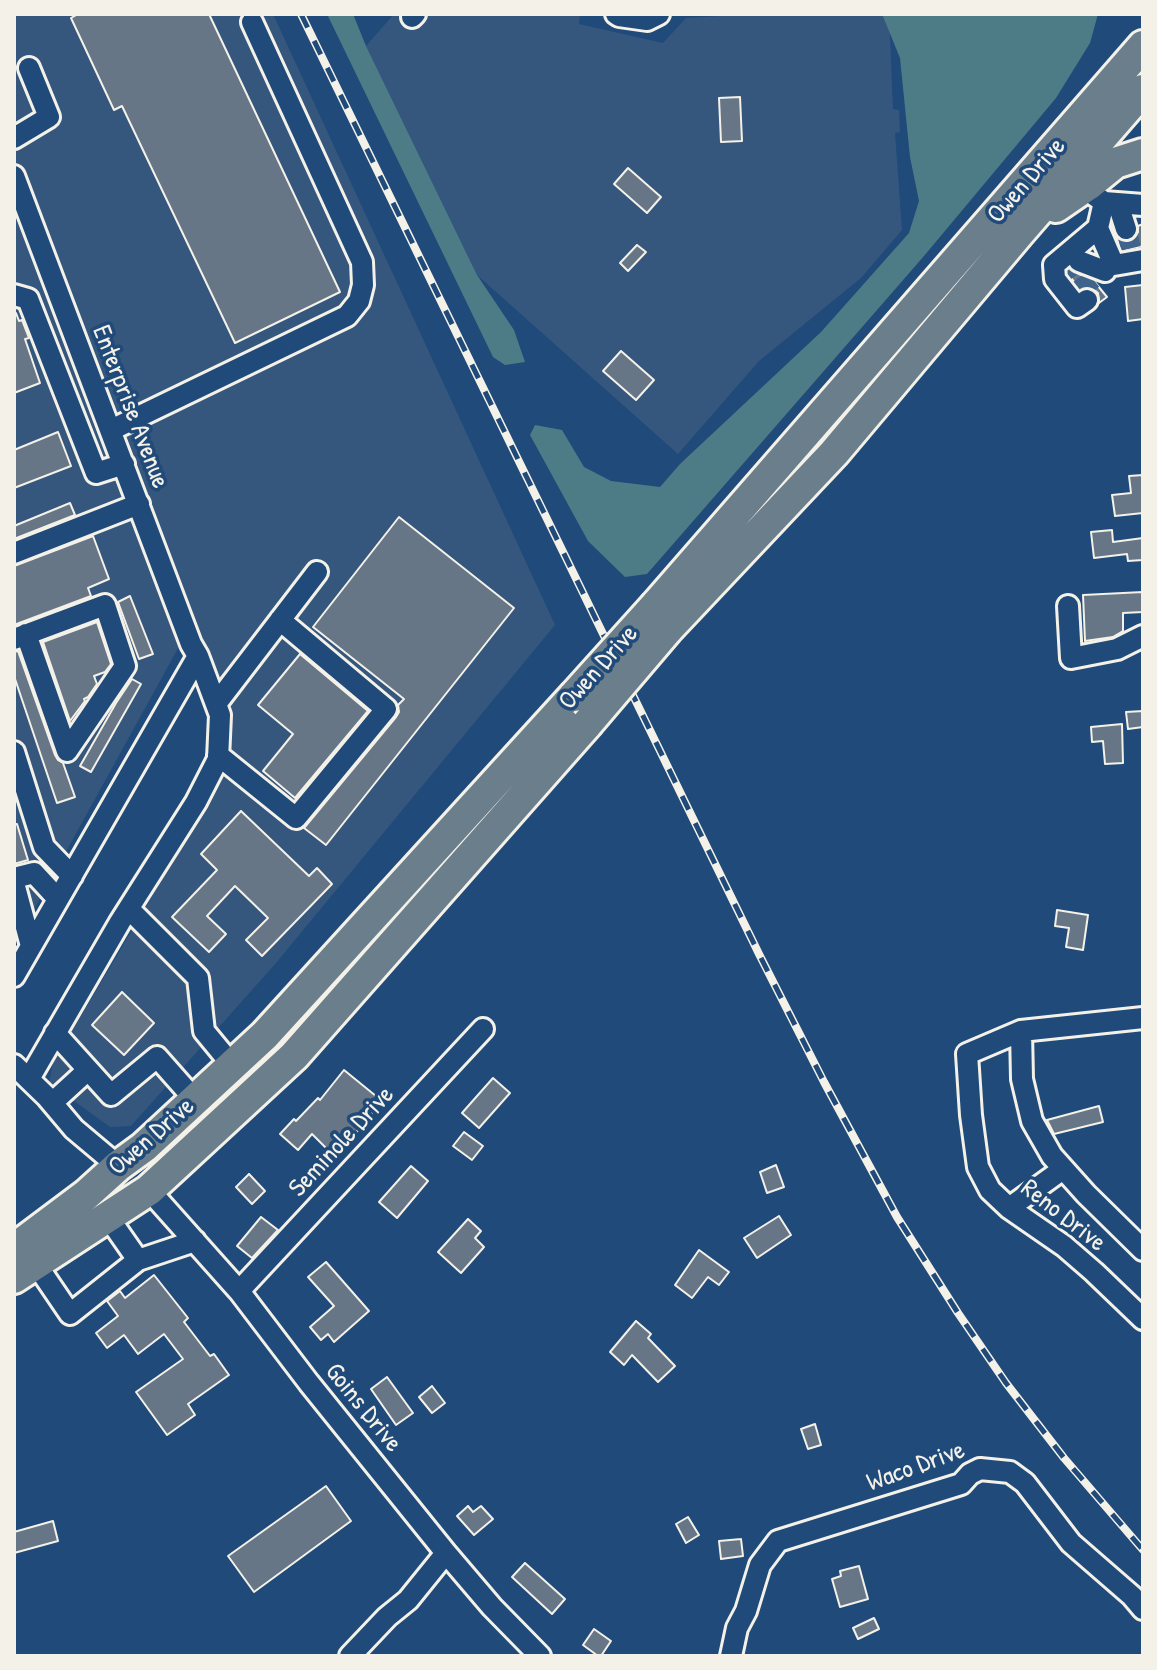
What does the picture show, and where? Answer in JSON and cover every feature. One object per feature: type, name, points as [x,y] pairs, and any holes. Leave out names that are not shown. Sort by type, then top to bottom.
[{"type":"highway","name":"Owen Drive","points":[[19,1264],[108,1217],[149,1190],[294,1056],[587,724],[662,618],[1143,46]]},
{"type":"highway","name":"Owen Drive","points":[[118,1166],[144,1147],[261,1038],[574,696],[662,618],[834,453],[1143,90]]},
{"type":"highway","points":[[1019,233],[1102,198],[1115,163],[1143,154]]},
{"type":"highway","points":[[149,1190],[141,1171],[151,1158],[250,1070],[261,1038]]},
{"type":"highway","points":[[19,1264],[107,1196],[119,1183],[118,1166]]},
{"type":"street","points":[[616,14],[647,20],[659,14]]},
{"type":"street","points":[[111,430],[347,316],[359,301],[363,285],[362,262],[252,22]]},
{"type":"street","points":[[14,138],[49,117],[29,68]]},
{"type":"street","name":"Enterprise Avenue","points":[[14,176],[220,715],[218,759],[196,802],[55,1033],[21,1072]]},
{"type":"street","points":[[1102,198],[1142,207]]},
{"type":"street","points":[[1098,228],[1054,265],[1091,277],[1098,228],[1102,198]]},
{"type":"street","points":[[1102,198],[1126,229]]},
{"type":"street","points":[[14,295],[28,299],[96,473],[124,464]]},
{"type":"street","points":[[43,336],[71,327]]},
{"type":"street","points":[[14,553],[139,504]]},
{"type":"street","points":[[216,704],[317,572]]},
{"type":"street","points":[[105,605],[125,666],[67,751],[52,707],[20,636],[105,605]]},
{"type":"street","points":[[1068,606],[1071,658],[1117,649],[1143,636]]},
{"type":"street","points":[[218,755],[296,818],[386,709],[280,620]]},
{"type":"street","points":[[14,976],[198,656]]},
{"type":"street","points":[[14,752],[44,847],[72,876]]},
{"type":"street","points":[[31,946],[14,881],[34,873],[58,899]]},
{"type":"street","points":[[129,909],[198,978],[204,1031],[232,1065]]},
{"type":"street","name":"Reno Drive","points":[[1143,1018],[1021,1031],[967,1054],[978,1167],[990,1190],[1009,1208],[1064,1246],[1143,1319]]},
{"type":"street","name":"Seminole Drive","points":[[239,1291],[483,1029]]},
{"type":"street","name":"Reno Drive","points":[[1021,1031],[1022,1079],[1032,1121],[1063,1169],[1143,1250]]},
{"type":"street","points":[[55,1033],[111,1095],[157,1057],[195,1100]]},
{"type":"street","points":[[52,1103],[88,1070]]},
{"type":"street","points":[[21,1072],[74,1129],[118,1166]]},
{"type":"street","points":[[1009,1208],[1063,1169]]},
{"type":"street","name":"Goins Drive","points":[[149,1190],[239,1291],[446,1553],[492,1607],[540,1656]]},
{"type":"street","points":[[108,1217],[138,1260]]},
{"type":"street","points":[[19,1264],[70,1314],[138,1260],[195,1241]]},
{"type":"street","name":"Waco Drive","points":[[731,1656],[737,1628],[746,1611],[760,1565],[778,1541],[961,1484],[980,1469],[1010,1472],[1025,1483],[1071,1543],[1143,1609]]},
{"type":"street","points":[[350,1656],[408,1600],[446,1553]]},
{"type":"shaded area","points":[[14,14],[273,14],[555,625],[276,963],[131,1126],[110,1127],[49,1083],[53,1063],[223,773],[232,710],[193,621],[14,946]]},
{"type":"shaded area","points":[[394,14],[580,14],[579,24],[663,43],[686,18],[756,14],[889,14],[893,109],[899,110],[900,132],[895,133],[902,230],[861,278],[759,361],[678,454],[477,275],[366,46]]},
{"type":"green space","points":[[327,14],[353,14],[477,275],[514,330],[525,362],[505,365],[493,357]]},
{"type":"green space","points":[[882,14],[1098,14],[1090,43],[1056,98],[924,256],[647,574],[625,577],[588,541],[530,435],[535,425],[562,430],[584,467],[611,481],[660,487],[680,464],[821,332],[909,233],[919,201],[910,157],[900,58]]},
{"type":"building","points":[[78,14],[209,14],[340,292],[235,343],[122,106],[114,110],[71,18]]},
{"type":"building","points":[[740,97],[742,141],[721,142],[719,98]]},
{"type":"building","points":[[628,168],[661,197],[647,213],[614,184]]},
{"type":"building","points":[[1143,224],[1143,246],[1122,250],[1116,237],[1131,241],[1138,232],[1138,226]]},
{"type":"building","points":[[637,245],[646,252],[628,271],[620,263]]},
{"type":"building","points":[[1069,269],[1094,281],[1107,297],[1099,303],[1098,293],[1093,289],[1080,289],[1068,274]]},
{"type":"building","points":[[1143,285],[1143,319],[1128,321],[1125,287]]},
{"type":"building","points":[[14,313],[19,321],[22,320],[29,338],[25,339],[40,383],[14,393]]},
{"type":"building","points":[[621,351],[654,380],[636,400],[603,371]]},
{"type":"building","points":[[58,432],[71,466],[14,488],[14,450]]},
{"type":"building","points":[[1143,475],[1143,513],[1115,516],[1112,495],[1131,493],[1129,476]]},
{"type":"building","points":[[70,503],[75,515],[14,539],[14,526]]},
{"type":"building","points":[[399,517],[514,608],[326,845],[304,828],[396,717],[398,705],[404,699],[313,627]]},
{"type":"building","points":[[1112,530],[1113,542],[1143,538],[1143,560],[1128,561],[1127,554],[1094,558],[1091,532]]},
{"type":"building","points":[[93,536],[109,579],[88,588],[91,596],[14,625],[14,566]]},
{"type":"building","points":[[1143,592],[1143,612],[1123,613],[1123,631],[1113,637],[1085,641],[1083,595]]},
{"type":"building","points":[[130,596],[153,654],[139,659],[118,602]]},
{"type":"building","points":[[97,622],[111,664],[105,672],[94,676],[97,684],[70,721],[43,642]]},
{"type":"building","points":[[18,651],[55,755],[63,763],[75,797],[57,803],[14,676],[14,652]]},
{"type":"building","points":[[300,654],[368,711],[295,798],[263,771],[293,734],[258,705]]},
{"type":"building","points":[[132,679],[141,684],[91,772],[80,766]]},
{"type":"building","points":[[1143,711],[1143,727],[1128,729],[1126,712]]},
{"type":"building","points":[[1122,724],[1123,763],[1105,764],[1103,741],[1092,742],[1091,727]]},
{"type":"building","points":[[241,811],[309,876],[317,868],[332,884],[262,956],[246,940],[268,918],[235,886],[207,916],[226,934],[209,952],[172,917],[217,870],[201,854]]},
{"type":"building","points":[[14,824],[17,824],[28,860],[14,864]]},
{"type":"building","points":[[1057,910],[1088,915],[1083,950],[1066,947],[1069,928],[1055,926]]},
{"type":"building","points":[[122,992],[154,1023],[124,1055],[92,1025]]},
{"type":"building","points":[[344,1070],[382,1101],[334,1156],[312,1134],[298,1150],[280,1134],[318,1098],[320,1100]]},
{"type":"building","points":[[493,1078],[510,1093],[479,1128],[462,1113]]},
{"type":"building","points":[[1099,1106],[1103,1122],[1054,1134],[1047,1120]]},
{"type":"building","points":[[464,1132],[483,1146],[472,1160],[453,1146]]},
{"type":"building","points":[[776,1165],[784,1187],[767,1193],[760,1172]]},
{"type":"building","points":[[411,1166],[428,1181],[397,1218],[379,1202]]},
{"type":"building","points":[[249,1174],[265,1191],[252,1204],[236,1187]]},
{"type":"building","points":[[779,1216],[791,1235],[757,1258],[744,1238]]},
{"type":"building","points":[[261,1217],[278,1230],[252,1258],[237,1246]]},
{"type":"building","points":[[468,1219],[481,1231],[475,1238],[484,1247],[461,1273],[438,1252]]},
{"type":"building","points":[[699,1250],[729,1272],[719,1285],[708,1277],[692,1298],[675,1285]]},
{"type":"building","points":[[326,1262],[369,1311],[334,1342],[328,1334],[321,1340],[310,1327],[334,1306],[308,1277]]},
{"type":"building","points":[[154,1275],[188,1318],[184,1322],[229,1375],[188,1404],[195,1415],[167,1435],[136,1392],[183,1359],[164,1334],[138,1354],[124,1335],[107,1348],[96,1333],[118,1316],[107,1301],[120,1291],[125,1298]]},
{"type":"building","points":[[636,1321],[651,1334],[648,1338],[675,1366],[658,1382],[632,1355],[624,1365],[610,1352]]},
{"type":"building","points":[[387,1377],[413,1413],[396,1425],[371,1389]]},
{"type":"building","points":[[432,1386],[445,1403],[432,1413],[419,1397]]},
{"type":"building","points":[[815,1424],[821,1445],[808,1449],[801,1429]]},
{"type":"building","points":[[326,1486],[351,1521],[254,1592],[228,1556]]},
{"type":"building","points":[[468,1506],[473,1512],[481,1506],[493,1519],[474,1535],[457,1516]]},
{"type":"building","points":[[688,1517],[699,1535],[686,1543],[676,1524]]},
{"type":"building","points":[[53,1521],[58,1541],[14,1553],[14,1532]]},
{"type":"building","points":[[741,1539],[743,1556],[721,1559],[719,1541]]},
{"type":"building","points":[[525,1563],[565,1599],[552,1614],[512,1577]]},
{"type":"building","points":[[859,1566],[868,1599],[840,1607],[832,1579],[841,1576],[840,1571]]},
{"type":"building","points":[[874,1618],[879,1629],[858,1639],[853,1628]]},
{"type":"building","points":[[594,1629],[611,1641],[601,1656],[583,1645]]},
{"type":"tunnel","points":[[1126,229],[1131,249]]},
{"type":"tunnel","points":[[1065,271],[1079,261]]},
{"type":"tunnel","points":[[1079,290],[1093,279]]},
{"type":"railway","points":[[301,14],[759,954],[897,1217],[1006,1383],[1064,1458],[1143,1550]]}]
